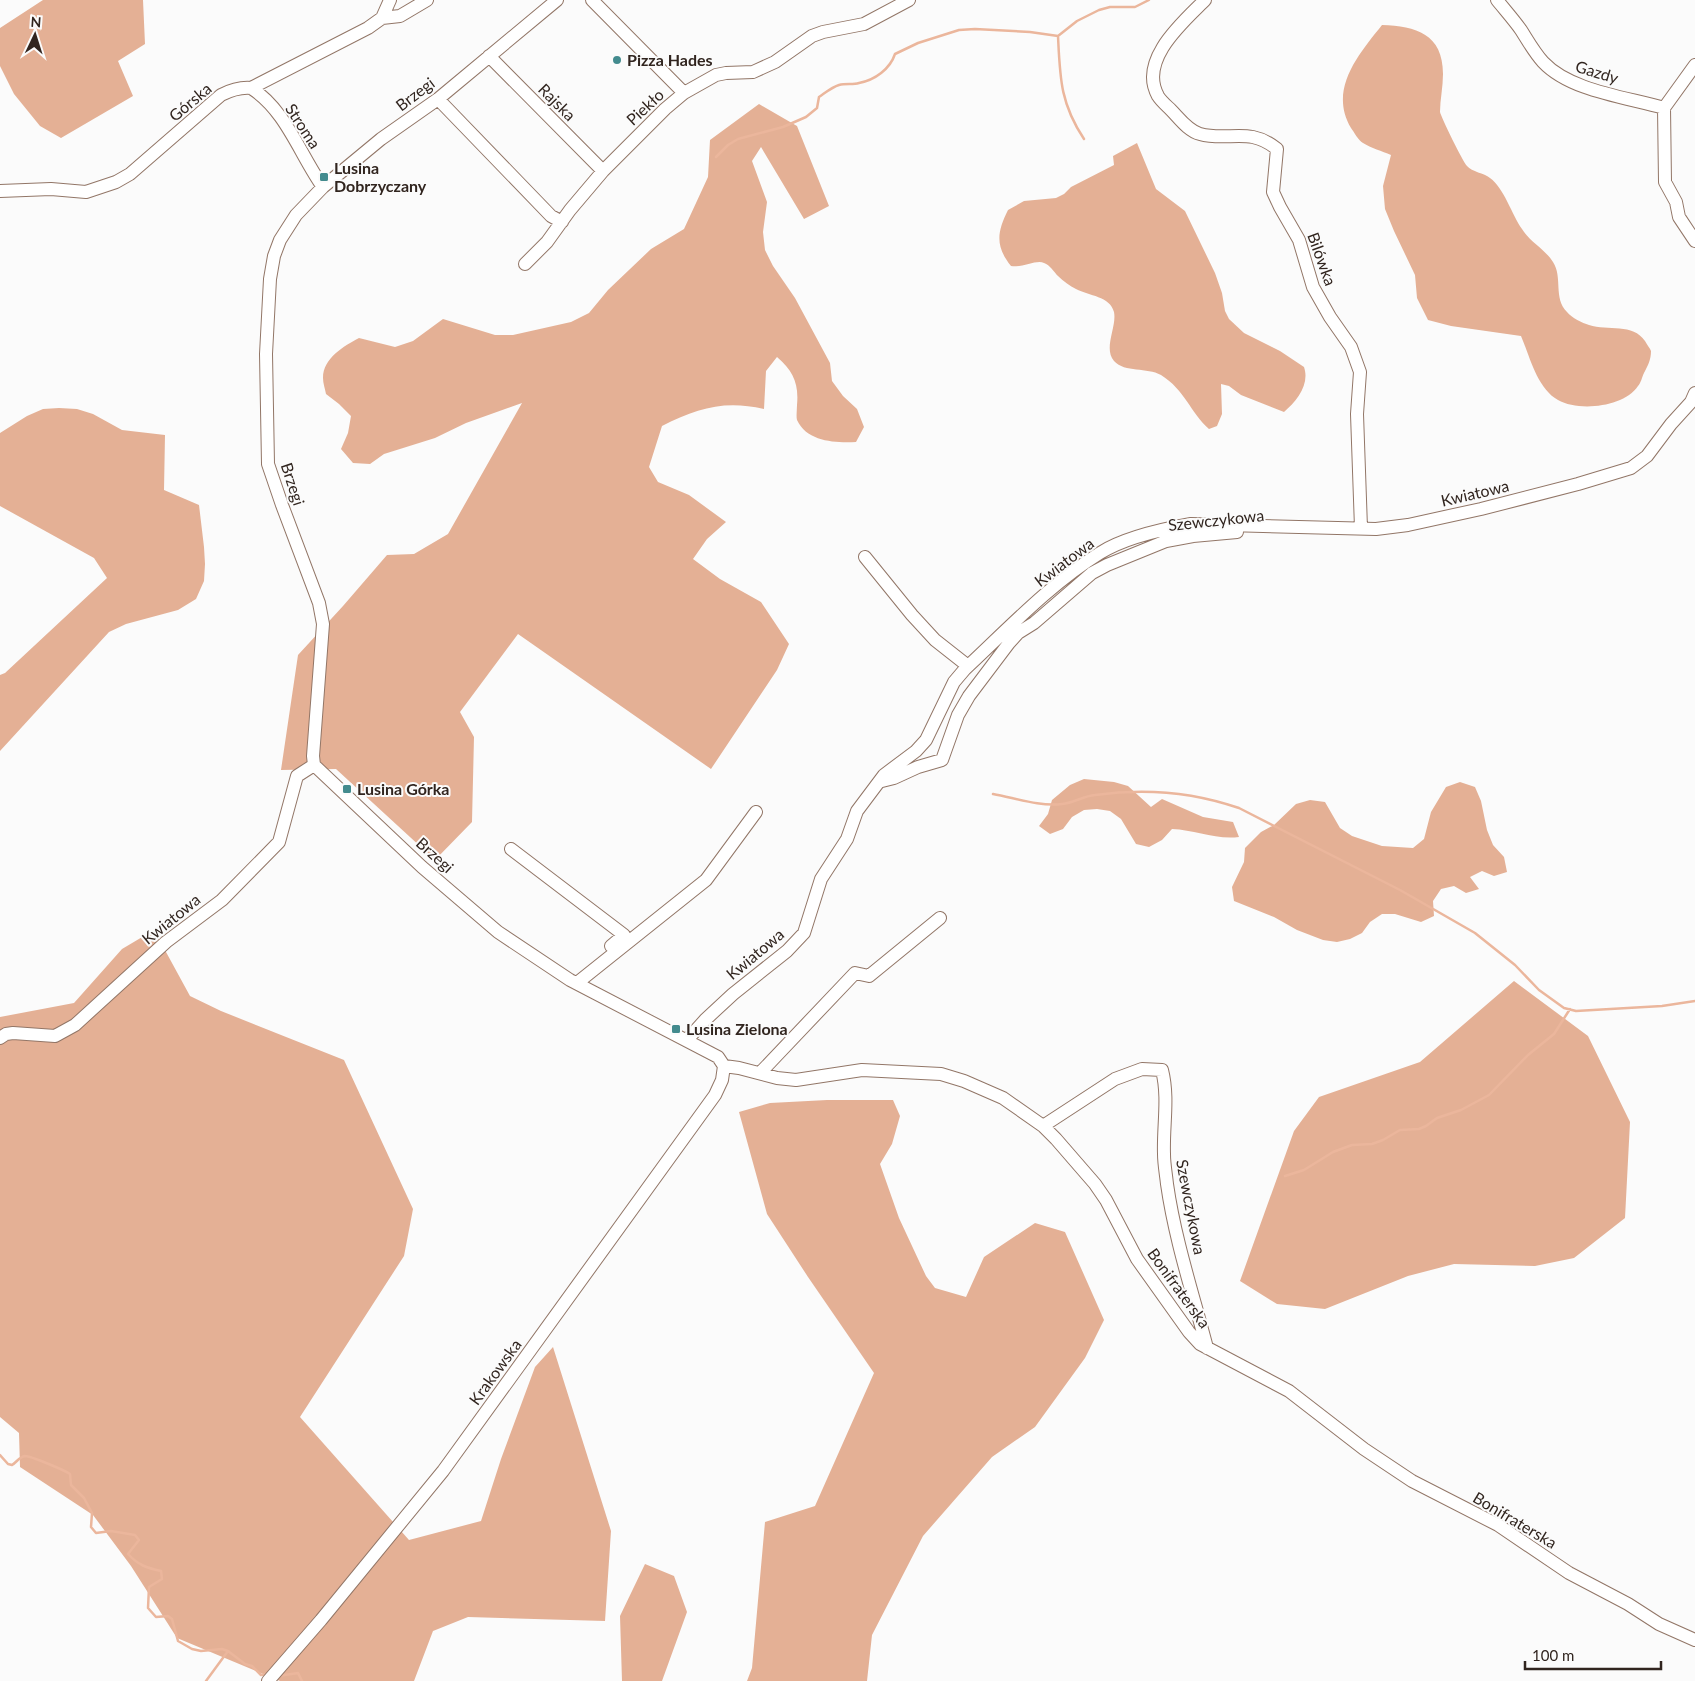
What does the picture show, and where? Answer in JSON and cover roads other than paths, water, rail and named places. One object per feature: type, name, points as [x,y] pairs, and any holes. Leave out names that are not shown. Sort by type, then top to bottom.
[{"type":"street","points":[[382,18],[390,0]]},
{"type":"street","name":"Górska","points":[[0,190],[51,189],[86,192],[116,182],[130,174],[229,91],[244,87],[251,88],[368,28],[382,18],[400,16],[427,0]]},
{"type":"street","name":"Brzegi","points":[[557,0],[438,99],[381,139],[323,187],[296,215],[280,240],[274,256],[270,279],[265,361],[268,464],[319,603],[323,624],[313,756],[314,765],[422,867],[498,932],[574,982],[718,1057],[724,1066]]},
{"type":"street","points":[[592,0],[684,93]]},
{"type":"street","name":"Piekło","points":[[525,264],[547,242],[603,171],[665,109],[684,93],[716,76],[726,73],[754,72],[775,62],[812,36],[864,24],[909,0]]},
{"type":"street","name":"Bilówka","points":[[1205,0],[1170,35],[1162,47],[1154,81],[1158,96],[1188,128],[1199,134],[1254,137],[1266,141],[1277,149],[1273,192],[1299,240],[1313,287],[1330,318],[1351,347],[1360,372],[1357,414],[1361,528]]},
{"type":"street","name":"Gazdy","points":[[1497,0],[1512,17],[1542,62],[1563,79],[1578,85],[1664,108]]},
{"type":"street","name":"Rajska","points":[[489,56],[603,171]]},
{"type":"street","points":[[1695,64],[1664,108],[1665,182],[1676,202],[1679,217],[1695,241]]},
{"type":"street","name":"Stroma","points":[[251,88],[260,94],[295,138],[306,161],[323,187]]},
{"type":"street","points":[[438,99],[551,216],[562,222]]},
{"type":"street","name":"Kwiatowa","points":[[687,1040],[733,994],[787,951],[804,933],[821,879],[847,839],[857,810],[880,780],[916,751],[926,740],[954,682],[968,666],[1061,581],[1102,552],[1164,529],[1191,524],[1376,529],[1408,525],[1578,484],[1632,468],[1647,456],[1691,402],[1695,393]]},
{"type":"street","name":"Szewczykowa","points":[[880,780],[894,778],[918,767],[942,760],[958,715],[969,696],[1009,643],[1018,632],[1034,623],[1092,573],[1106,565],[1170,540],[1193,536],[1279,530],[1294,527]]},
{"type":"street","points":[[864,557],[935,640],[968,666]]},
{"type":"street","name":"Kwiatowa","points":[[0,1038],[6,1034],[13,1033],[55,1036],[75,1025],[166,942],[222,900],[279,842],[297,776],[314,765]]},
{"type":"street","points":[[574,982],[706,880],[756,812]]},
{"type":"street","points":[[511,849],[624,935],[574,982]]},
{"type":"street","points":[[760,1074],[855,973],[869,976],[940,918]]},
{"type":"street","name":"Bonifraterska","points":[[724,1066],[777,1078],[796,1080],[862,1070],[941,1074],[964,1081],[1003,1098],[1043,1126],[1095,1184],[1106,1200],[1137,1259],[1189,1332],[1200,1344],[1289,1391],[1364,1449],[1412,1481],[1498,1526],[1569,1573],[1628,1604],[1659,1624],[1695,1640]]},
{"type":"street","name":"Krakowska","points":[[268,1681],[321,1620],[443,1471],[715,1095],[722,1080],[724,1066]]},
{"type":"street","name":"Szewczykowa","points":[[1043,1126],[1115,1079],[1142,1069],[1162,1070],[1165,1082],[1164,1153],[1167,1185],[1173,1219],[1207,1348]]},
{"type":"waterway","points":[[716,157],[728,145],[738,139],[783,127],[806,117],[817,108],[819,97],[829,90],[839,85],[865,82],[886,69],[895,54],[918,43],[959,30],[975,29],[1030,32],[1058,36],[1077,21],[1099,10],[1110,7],[1135,7],[1149,0]]},
{"type":"waterway","points":[[1058,36],[1061,77],[1066,101],[1076,126],[1084,139]]},
{"type":"waterway","points":[[993,794],[1054,805],[1113,793],[1168,793],[1204,798],[1239,808],[1400,890],[1475,933],[1515,965],[1539,990],[1564,1008],[1576,1011],[1662,1006],[1695,1001]]},
{"type":"waterway","points":[[1285,1176],[1304,1170],[1333,1152],[1352,1145],[1372,1144],[1400,1130],[1419,1129],[1437,1118],[1461,1110],[1489,1095],[1528,1055],[1554,1034],[1570,1009]]},
{"type":"waterway","points":[[0,1455],[8,1464],[12,1465],[25,1456],[70,1474],[71,1485],[84,1498],[92,1513],[91,1527],[96,1533],[111,1531],[135,1535],[139,1540],[128,1554],[135,1561],[151,1569],[161,1571],[162,1579],[149,1587],[148,1608],[156,1617],[168,1616],[172,1619],[178,1641],[192,1649],[201,1651],[222,1649],[228,1651],[245,1664],[252,1666],[261,1675],[267,1674]]},
{"type":"waterway","points":[[206,1681],[228,1651]]},
{"type":"waterway","points":[[278,1676],[298,1673],[302,1681]]},
{"type":"place","name":"Pizza Hades","points":[[617,60]]},
{"type":"place","name":"Lusina Dobrzyczany","points":[[324,177]]},
{"type":"place","name":"Lusina Górka","points":[[347,789]]},
{"type":"place","name":"Lusina Zielona","points":[[676,1029]]}]
